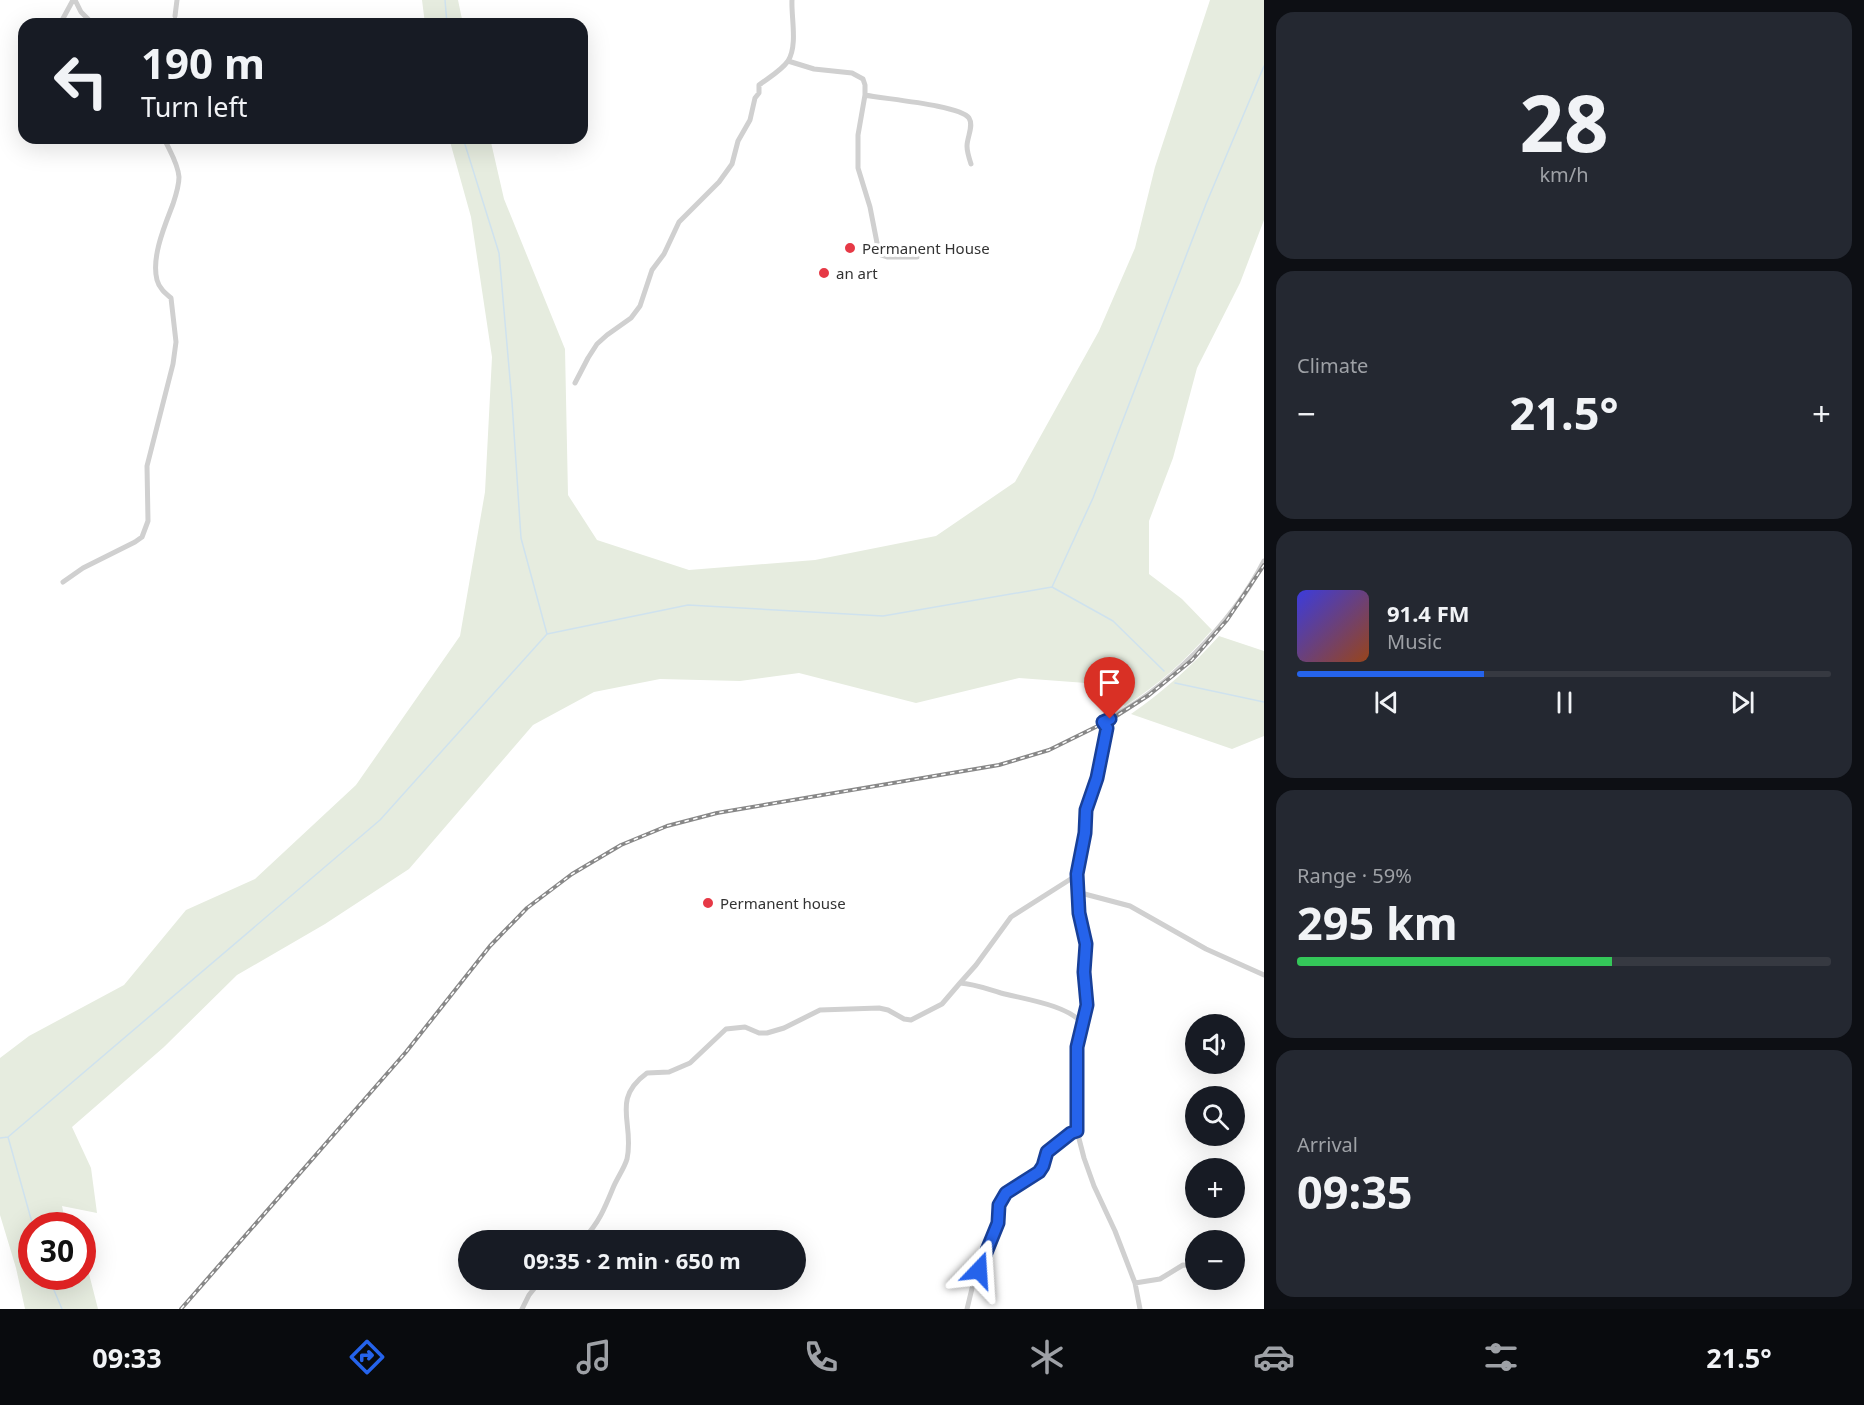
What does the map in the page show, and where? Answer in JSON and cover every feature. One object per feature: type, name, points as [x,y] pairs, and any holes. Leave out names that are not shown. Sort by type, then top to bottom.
[{"type":"street","points":[[64,18],[74,0],[87,18]]},
{"type":"street","points":[[175,16],[177,0]]},
{"type":"street","points":[[575,383],[597,344],[635,314],[643,299],[652,270],[664,254],[679,222],[719,182],[732,164],[738,141],[750,120],[754,98],[759,93],[759,85],[788,62],[794,31],[792,0]]},
{"type":"street","points":[[788,62],[814,69],[859,75],[865,85],[865,95],[860,117],[857,161],[878,248],[881,255],[887,257],[917,256]]},
{"type":"street","points":[[865,95],[939,106],[968,116],[971,126],[967,152],[971,164]]},
{"type":"street","points":[[63,582],[83,568],[142,537],[148,521],[147,466],[176,342],[171,298],[162,290],[157,280],[156,269],[160,238],[175,198],[179,178],[167,144]]},
{"type":"street","points":[[1140,1309],[1135,1283],[1115,1231],[1094,1186],[1077,1131],[1077,1047],[1087,1005],[1084,972],[1086,944],[1079,913],[1077,874],[1085,833],[1086,810],[1097,778],[1107,728],[1103,722],[1145,695],[1199,649],[1231,613],[1264,561]]},
{"type":"street","points":[[593,1230],[609,1202],[624,1167],[629,1141],[626,1099],[635,1085],[648,1073],[669,1072],[690,1063],[726,1029],[745,1027],[759,1033],[767,1033],[784,1028],[820,1010],[879,1008],[911,1020],[942,1004],[976,965],[1011,917],[1077,874]]},
{"type":"street","points":[[1077,892],[1130,906],[1206,949],[1264,975]]},
{"type":"street","points":[[960,983],[976,985],[1058,1008],[1076,1017],[1083,1024]]},
{"type":"street","points":[[967,1309],[975,1276],[998,1223],[998,1209],[1002,1199],[1009,1190],[1041,1169],[1047,1152],[1071,1133],[1077,1131]]},
{"type":"street","points":[[1135,1283],[1160,1279],[1185,1265]]},
{"type":"street","points":[[522,1309],[534,1290]]},
{"type":"shaded area","points":[[422,0],[458,0],[462,18],[424,18]]},
{"type":"shaded area","points":[[1210,0],[1264,0],[1264,220],[1240,283],[1197,368],[1173,458],[1149,521],[1149,574],[1182,599],[1212,630],[1182,662],[1125,706],[1086,683],[1019,678],[916,703],[799,673],[740,681],[660,679],[594,692],[533,725],[409,869],[325,924],[237,975],[164,1047],[72,1127],[91,1168],[97,1213],[62,1206],[63,1212],[18,1212],[18,1277],[0,1215],[0,1058],[29,1036],[124,985],[186,910],[255,879],[356,785],[460,636],[485,492],[492,357],[471,217],[451,144],[491,144],[504,199],[565,349],[568,495],[597,540],[689,570],[815,560],[936,536],[1015,482],[1099,331],[1135,248],[1155,167]]},
{"type":"shaded area","points":[[1219,636],[1264,651],[1264,736],[1232,749],[1131,714],[1178,677]]},
{"type":"shaded area","points":[[21,1290],[93,1290],[98,1309],[25,1309]]},
{"type":"waterway","points":[[445,0],[446,18]]},
{"type":"waterway","points":[[1052,587],[1093,498],[1206,204],[1264,66]]},
{"type":"waterway","points":[[465,144],[499,253],[521,538],[547,634]]},
{"type":"waterway","points":[[0,1138],[8,1137],[380,820],[547,634],[688,605],[883,616],[1052,587],[1113,621],[1164,671]]},
{"type":"waterway","points":[[1175,683],[1264,702]]},
{"type":"waterway","points":[[8,1137],[29,1212]]},
{"type":"waterway","points":[[54,1290],[62,1309]]},
{"type":"railway","points":[[181,1309],[406,1052],[490,946],[527,908],[572,874],[621,845],[667,826],[717,813],[999,765],[1049,750],[1110,720],[1149,695],[1192,660],[1227,620],[1264,565]]},
{"type":"place","name":"Permanent House","points":[[850,248]]},
{"type":"place","name":"an art","points":[[824,273]]},
{"type":"place","name":"Permanent house","points":[[708,903]]},
{"type":"route","points":[[979,1270],[998,1223],[999,1205],[1006,1193],[1039,1172],[1047,1152],[1071,1133],[1077,1131],[1077,1047],[1087,1005],[1084,983],[1086,944],[1077,900],[1077,874],[1085,833],[1086,810],[1097,778],[1107,728],[1103,722],[1110,719]]}]
